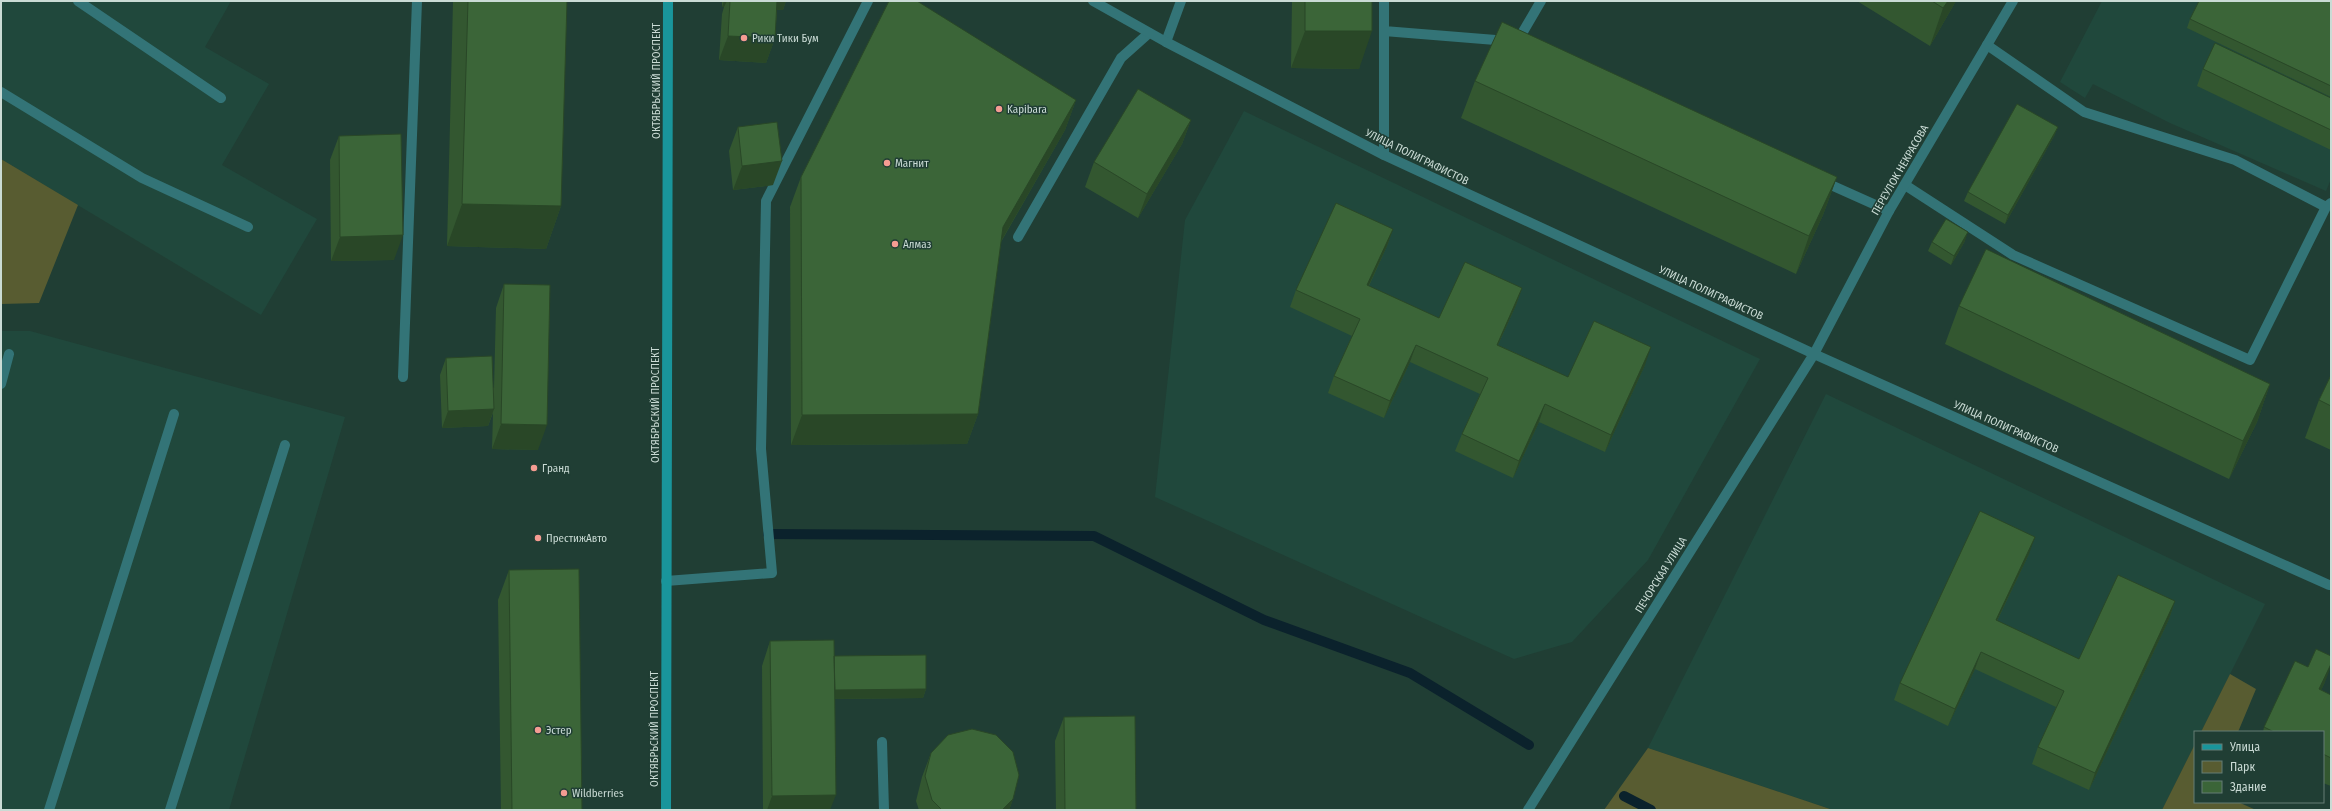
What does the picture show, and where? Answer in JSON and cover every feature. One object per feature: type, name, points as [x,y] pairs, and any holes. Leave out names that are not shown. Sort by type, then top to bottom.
[{"type":"street","points":[[78,1],[221,98]]},
{"type":"street","points":[[403,377],[417,1]]},
{"type":"street","name":"ОКТЯБРЬСКИЙ ПРОСПЕКТ","points":[[666,810],[668,1]]},
{"type":"street","points":[[666,581],[772,573],[761,449],[766,201],[868,1]]},
{"type":"street","name":"УЛИЦА ПОЛИГРАФИСТОВ","points":[[1093,1],[1166,42],[1384,155],[1814,354],[2330,583]]},
{"type":"street","points":[[1166,42],[1181,1]]},
{"type":"street","points":[[1384,1],[1384,155]]},
{"type":"street","points":[[1384,31],[1521,44],[1541,1]]},
{"type":"street","name":"ПЕРЕУЛОК НЕКРАСОВА","points":[[1814,354],[1889,211],[2013,1]]},
{"type":"street","points":[[1018,237],[1121,58],[1149,33]]},
{"type":"street","points":[[1905,185],[2013,255],[2250,360],[2328,205],[2234,160],[2084,112],[1987,46]]},
{"type":"street","points":[[1,92],[142,178],[248,227]]},
{"type":"street","points":[[1810,176],[1889,211]]},
{"type":"street","points":[[1,384],[9,354]]},
{"type":"street","name":"ПЕЧОРСКАЯ УЛИЦА","points":[[1528,810],[1814,354]]},
{"type":"street","points":[[49,810],[174,414]]},
{"type":"street","points":[[170,810],[285,445]]},
{"type":"street","points":[[882,742],[884,810]]},
{"type":"shaded area","points":[[1,1],[231,1],[205,47],[269,84],[222,165],[317,219],[261,315],[1,159]]},
{"type":"shaded area","points":[[2102,1],[2331,1],[2331,179],[2326,191],[2170,123],[2093,84],[2085,98],[2060,82]]},
{"type":"shaded area","points":[[1244,111],[1760,359],[1648,560],[1572,642],[1514,659],[1155,497],[1185,220]]},
{"type":"shaded area","points":[[1,331],[30,331],[345,417],[229,810],[1,810]]},
{"type":"shaded area","points":[[1826,394],[2265,604],[2202,731],[2194,731],[2194,746],[2162,810],[1833,810],[1648,748]]},
{"type":"green space","points":[[1,159],[78,205],[39,303],[1,304]]},
{"type":"green space","points":[[2230,674],[2256,689],[2238,731],[2202,731]]},
{"type":"green space","points":[[2194,746],[2194,803],[2240,803],[2256,810],[2162,810]]},
{"type":"green space","points":[[1648,748],[1833,810],[1604,810]]},
{"type":"building","points":[[468,1],[567,1],[561,206],[462,204]]},
{"type":"building","points":[[730,1],[777,1],[775,38],[728,36]]},
{"type":"building","name":"Алмаз","points":[[889,1],[917,1],[1076,100],[1003,227],[978,414],[802,415],[801,177]]},
{"type":"building","points":[[1305,1],[1372,1],[1372,31],[1305,31]]},
{"type":"building","points":[[1932,1],[1948,1],[1943,8]]},
{"type":"building","points":[[2199,1],[2331,1],[2331,86],[2190,19]]},
{"type":"building","points":[[1502,22],[1837,177],[1809,236],[1475,81]]},
{"type":"building","points":[[2215,43],[2331,98],[2331,130],[2203,69]]},
{"type":"building","points":[[1138,89],[1191,120],[1147,194],[1094,162]]},
{"type":"building","points":[[2017,104],[2058,127],[2008,215],[1968,192]]},
{"type":"building","points":[[777,122],[782,161],[742,166],[738,127]]},
{"type":"building","points":[[401,134],[403,235],[340,237],[339,136]]},
{"type":"building","points":[[1336,203],[1393,229],[1367,285],[1439,318],[1465,262],[1522,288],[1497,345],[1568,377],[1594,321],[1651,347],[1611,435],[1545,404],[1519,461],[1462,434],[1488,378],[1416,345],[1390,401],[1334,376],[1360,319],[1296,290]]},
{"type":"building","points":[[1946,219],[1968,232],[1954,256],[1932,242]]},
{"type":"building","points":[[1986,249],[2270,384],[2243,441],[1959,306]]},
{"type":"building","points":[[504,284],[550,285],[547,425],[501,424]]},
{"type":"building","points":[[492,356],[494,409],[448,411],[446,358]]},
{"type":"building","points":[[2331,375],[2331,406],[2319,400]]},
{"type":"building","points":[[1980,511],[2035,537],[1996,620],[2079,659],[2118,575],[2175,601],[2095,773],[2038,747],[2064,691],[1981,652],[1955,709],[1900,683]]},
{"type":"building","points":[[579,569],[582,810],[512,810],[509,570]]},
{"type":"building","points":[[834,640],[836,795],[772,796],[770,641]]},
{"type":"building","points":[[2316,649],[2331,656],[2331,664],[2319,689],[2331,695],[2331,758],[2324,754],[2324,731],[2272,731],[2264,727],[2295,661],[2308,667]]},
{"type":"building","points":[[926,655],[926,689],[835,690],[834,656]]},
{"type":"building","points":[[1135,716],[1136,810],[1065,810],[1064,717]]},
{"type":"building","points":[[972,729],[996,735],[1013,752],[1019,775],[1013,799],[1002,810],[942,810],[932,800],[925,776],[931,753],[948,735]]},
{"type":"waterway","points":[[768,534],[1094,536],[1264,620],[1410,673],[1529,745]]},
{"type":"waterway","points":[[1624,796],[1651,810]]},
{"type":"place","name":"Рики Тики Бум","points":[[744,38]]},
{"type":"place","name":"Kapibara","points":[[999,109]]},
{"type":"place","name":"Магнит","points":[[887,163]]},
{"type":"place","name":"Алмаз","points":[[895,244]]},
{"type":"place","name":"Гранд","points":[[534,468]]},
{"type":"place","name":"ПрестижАвто","points":[[538,538]]},
{"type":"place","name":"Эстер","points":[[538,730]]},
{"type":"place","name":"Wildberries","points":[[564,793]]}]
